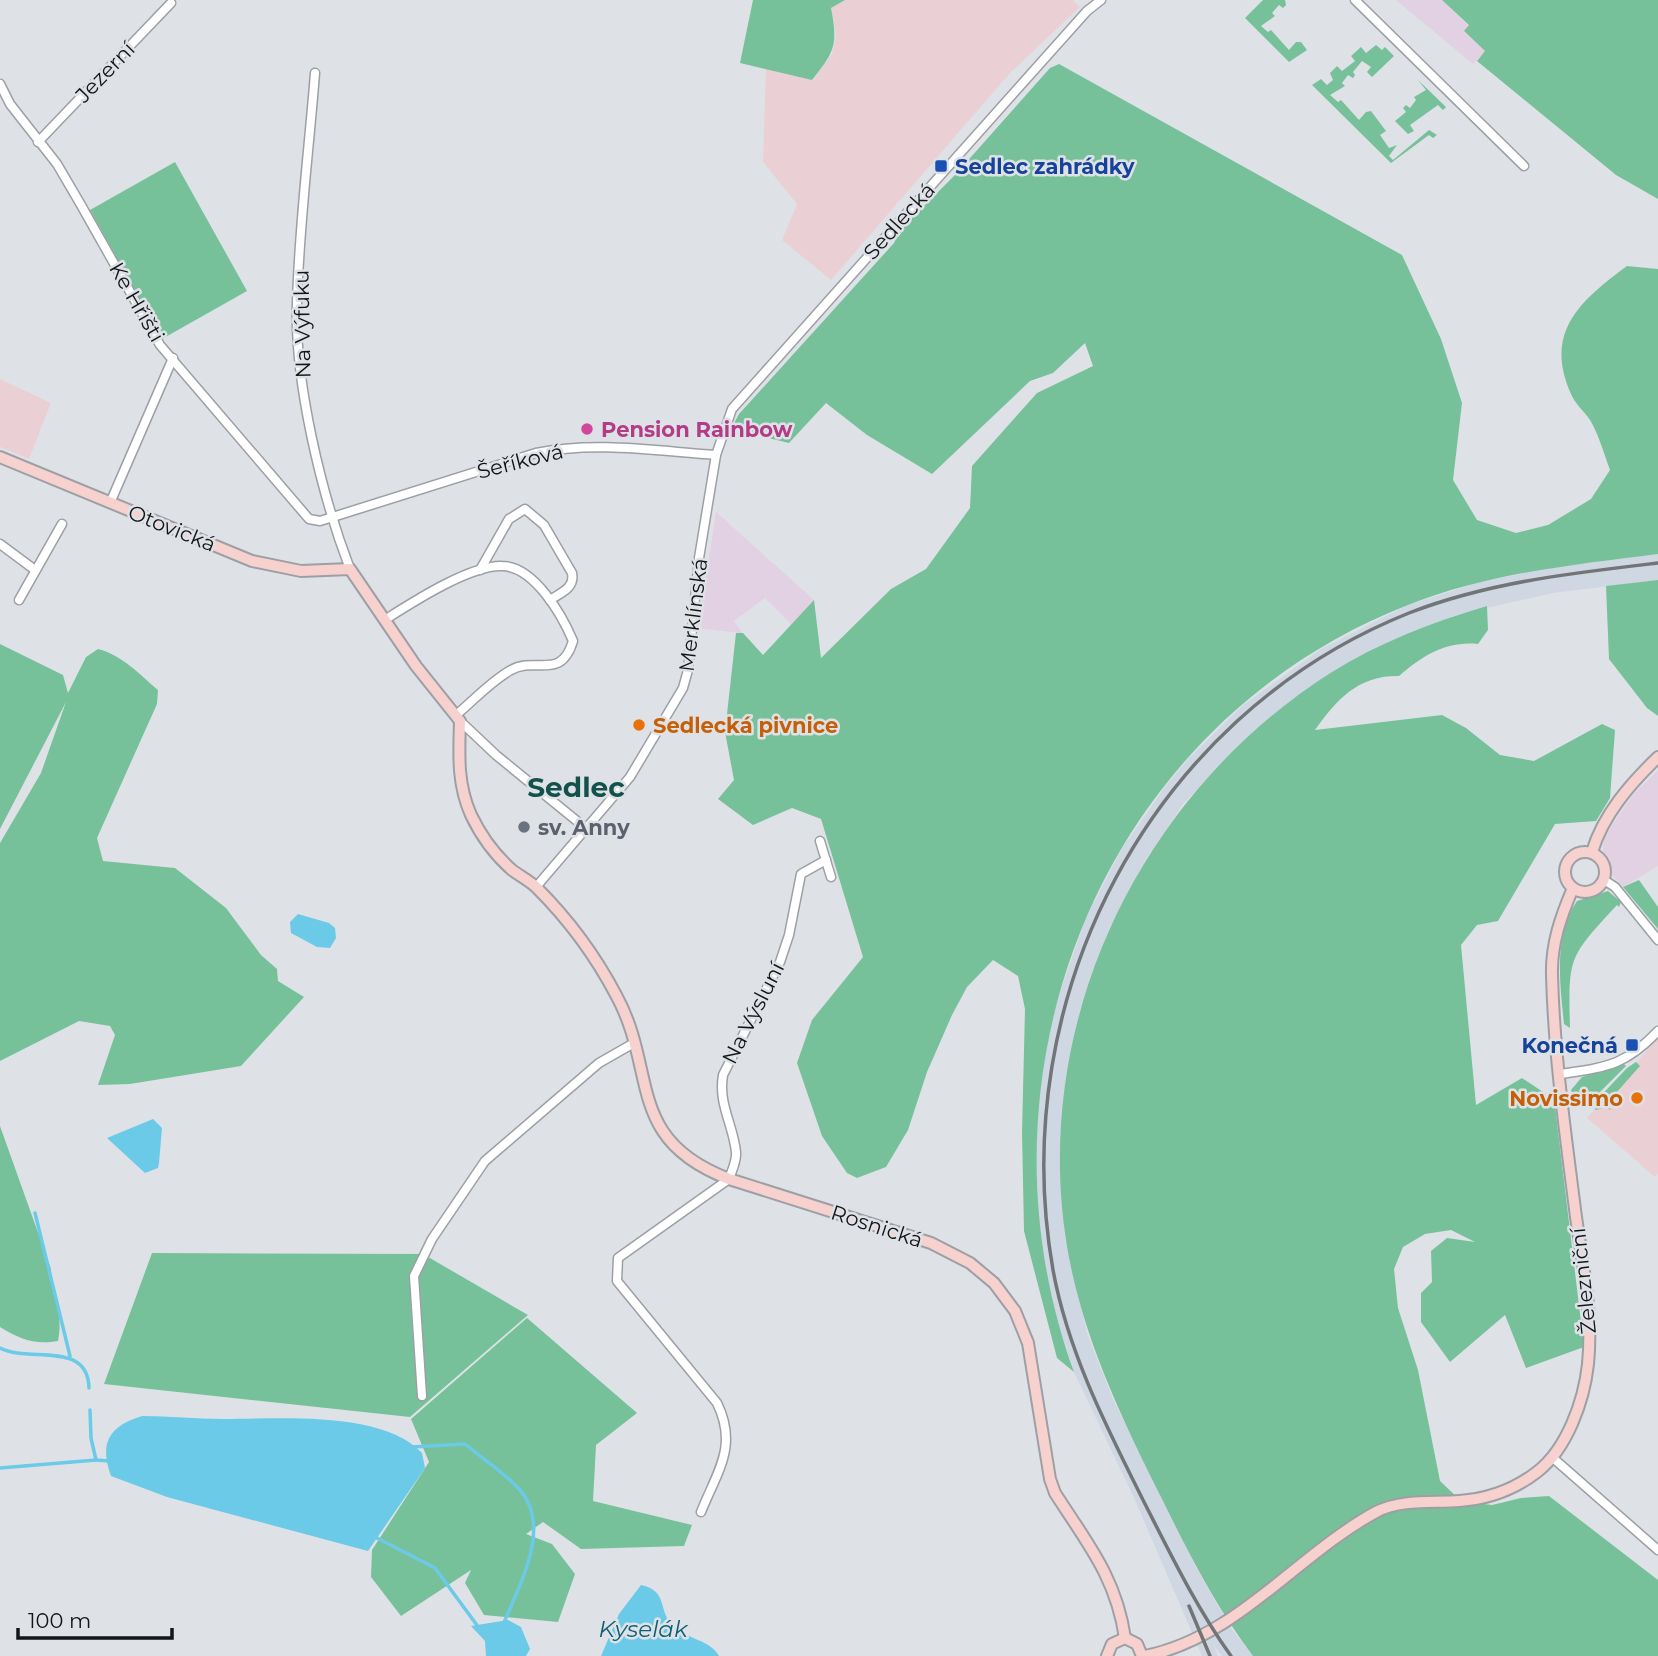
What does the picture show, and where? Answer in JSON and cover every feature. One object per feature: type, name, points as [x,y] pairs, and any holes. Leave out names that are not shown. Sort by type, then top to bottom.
[{"type":"street","name":"Sedlecká","points":[[716,455],[732,409],[890,230],[1100,0]]},
{"type":"street","points":[[1355,0],[1524,166]]},
{"type":"street","name":"Jezerní","points":[[38,142],[171,3]]},
{"type":"street","name":"Na Výfuku","points":[[315,73],[297,304],[298,344],[303,388],[331,517],[350,569]]},
{"type":"street","name":"Ke Hřišti","points":[[0,84],[10,104],[57,164],[160,345],[309,519],[320,521],[331,517]]},
{"type":"street","points":[[110,503],[173,358]]},
{"type":"street","name":"Šeříková","points":[[331,517],[536,453],[563,448],[599,446],[716,455]]},
{"type":"street","name":"Merklínská","points":[[536,887],[630,777],[683,688],[688,670],[699,558],[716,455]]},
{"type":"street","name":"Otovická","points":[[0,457],[252,561],[301,571],[350,569]]},
{"type":"street","points":[[480,570],[509,519],[525,509],[544,525],[572,573],[570,587],[550,600]]},
{"type":"street","points":[[19,600],[62,524]]},
{"type":"street","points":[[0,544],[35,569]]},
{"type":"street","points":[[386,619],[480,570],[505,565],[532,579],[550,600],[573,641],[565,659],[554,665],[513,668],[458,718],[458,767],[463,796],[472,817],[483,837],[511,869],[536,887]]},
{"type":"street","points":[[350,569],[416,667],[458,718],[496,755],[587,830]]},
{"type":"street","points":[[1592,852],[1598,830],[1658,757]]},
{"type":"street","points":[[820,841],[831,877]]},
{"type":"street","points":[[1578,852],[1592,852],[1604,864],[1604,880],[1592,891],[1573,888],[1564,874],[1566,863],[1578,852]]},
{"type":"street","name":"Na Výsluní","points":[[729,1179],[736,1152],[722,1101],[723,1075],[785,949],[801,874],[826,860]]},
{"type":"street","points":[[1604,880],[1615,887],[1658,940]]},
{"type":"street","name":"Rosnická","points":[[536,887],[607,979],[625,1011],[647,1098],[668,1138],[698,1164],[729,1179],[931,1243],[970,1264],[995,1283],[1014,1311],[1028,1343],[1050,1479],[1055,1493],[1105,1569],[1121,1611],[1125,1639]]},
{"type":"street","name":"Železniční","points":[[1144,1656],[1166,1652],[1212,1631],[1343,1531],[1380,1510],[1418,1502],[1490,1496],[1523,1482],[1553,1458],[1577,1409],[1588,1367],[1590,1321],[1560,1074],[1552,974],[1559,924],[1573,888]]},
{"type":"street","points":[[1560,1074],[1614,1066],[1641,1049],[1658,1031]]},
{"type":"street","points":[[422,1396],[414,1276],[432,1239],[485,1161],[599,1063],[634,1043]]},
{"type":"street","points":[[702,1512],[727,1450],[727,1424],[717,1403],[617,1282],[618,1258],[729,1179]]},
{"type":"street","points":[[1553,1458],[1658,1550]]},
{"type":"street","points":[[1107,1656],[1112,1644],[1125,1639],[1137,1644],[1144,1656]]},
{"type":"shaded area","points":[[845,0],[1073,0],[1080,7],[1010,73],[831,280],[782,240],[797,204],[763,162],[766,67],[813,80],[832,54],[836,36],[831,8]]},
{"type":"shaded area","points":[[1396,0],[1443,0],[1469,26],[1464,32],[1485,51],[1473,64]]},
{"type":"shaded area","points":[[0,379],[51,403],[29,459],[0,447]]},
{"type":"shaded area","points":[[716,512],[814,600],[792,625],[765,598],[734,621],[742,633],[702,629],[700,617]]},
{"type":"shaded area","points":[[1658,554],[1658,580],[1553,593],[1456,615],[1388,642],[1309,687],[1286,704],[1184,803],[1143,864],[1109,930],[1080,1011],[1066,1076],[1060,1142],[1065,1238],[1088,1336],[1113,1399],[1196,1567],[1231,1628],[1253,1656],[1222,1656],[1214,1646],[1218,1656],[1202,1656],[1135,1500],[1074,1372],[1053,1308],[1040,1241],[1035,1141],[1041,1072],[1056,1004],[1085,920],[1121,850],[1164,788],[1189,758],[1242,706],[1321,649],[1408,605],[1480,582],[1549,568]]},
{"type":"shaded area","points":[[1658,770],[1658,866],[1623,887],[1611,874],[1603,851],[1603,839],[1632,796]]},
{"type":"shaded area","points":[[1658,1038],[1658,1173],[1655,1177],[1587,1118]]},
{"type":"green space","points":[[753,0],[845,0],[831,8],[833,47],[826,62],[812,80],[740,63]]},
{"type":"green space","points":[[1263,0],[1285,0],[1286,5],[1283,8],[1279,5],[1272,13],[1275,16],[1261,26],[1268,32],[1271,30],[1289,50],[1296,42],[1301,42],[1307,50],[1289,62],[1245,18]]},
{"type":"green space","points":[[1442,0],[1658,0],[1658,199],[1616,175],[1477,61],[1485,51],[1464,31],[1469,25]]},
{"type":"green space","points":[[1376,45],[1382,50],[1385,47],[1394,56],[1372,77],[1367,72],[1371,67],[1362,61],[1353,72],[1353,78],[1348,75],[1342,83],[1345,86],[1330,95],[1338,102],[1341,100],[1359,120],[1366,112],[1371,111],[1386,131],[1380,135],[1389,148],[1397,145],[1389,156],[1393,160],[1429,130],[1437,135],[1433,138],[1429,135],[1391,163],[1312,85],[1321,79],[1327,85],[1333,80],[1330,73],[1337,66],[1342,71],[1355,61],[1351,56],[1361,47],[1366,53]]},
{"type":"green space","points":[[1059,64],[1402,255],[1441,339],[1462,403],[1453,480],[1477,520],[1516,533],[1548,525],[1591,499],[1610,470],[1599,438],[1588,417],[1573,398],[1563,372],[1561,353],[1564,335],[1582,305],[1627,266],[1658,269],[1658,554],[1532,572],[1469,585],[1408,605],[1302,660],[1212,733],[1139,820],[1085,920],[1051,1028],[1037,1141],[1044,1257],[1074,1372],[1057,1358],[1024,1231],[1022,1132],[1025,1009],[1018,976],[993,960],[967,987],[927,1072],[908,1130],[886,1167],[857,1178],[847,1173],[822,1136],[797,1063],[812,1020],[863,957],[821,819],[792,808],[753,825],[718,799],[734,780],[725,732],[736,633],[743,633],[763,655],[814,600],[821,658],[891,589],[926,569],[970,508],[972,466],[1037,393],[1093,366],[1085,343],[1053,373],[1030,381],[932,474],[867,435],[826,403],[789,443],[731,429],[739,414],[894,243],[899,231],[955,175],[1050,68]]},
{"type":"green space","points":[[1418,80],[1446,107],[1443,110],[1438,105],[1410,125],[1414,131],[1408,134],[1395,121],[1406,112],[1403,108],[1406,105],[1410,108],[1416,100],[1414,97],[1426,90]]},
{"type":"green space","points":[[175,162],[247,291],[162,339],[90,210]]},
{"type":"green space","points":[[1658,580],[1658,716],[1647,708],[1609,659],[1606,586]]},
{"type":"green space","points":[[1487,606],[1488,630],[1478,644],[1455,645],[1435,651],[1399,676],[1361,684],[1332,708],[1315,730],[1442,715],[1466,728],[1500,755],[1534,761],[1602,724],[1615,730],[1610,798],[1596,821],[1555,824],[1498,921],[1477,925],[1461,945],[1476,1105],[1522,1078],[1546,1094],[1549,1107],[1555,1106],[1584,1347],[1526,1368],[1505,1315],[1450,1362],[1421,1322],[1421,1293],[1432,1282],[1431,1251],[1447,1238],[1475,1242],[1451,1230],[1425,1234],[1403,1247],[1394,1269],[1398,1308],[1418,1370],[1440,1481],[1461,1501],[1492,1505],[1521,1498],[1549,1496],[1658,1580],[1658,1656],[1253,1656],[1215,1599],[1172,1520],[1112,1393],[1085,1321],[1067,1246],[1062,1207],[1061,1127],[1071,1049],[1092,974],[1123,902],[1163,835],[1212,773],[1268,719],[1332,672],[1407,634]]},
{"type":"green space","points":[[0,644],[63,675],[68,693],[86,657],[98,649],[123,660],[158,690],[157,704],[97,838],[103,861],[175,868],[226,908],[261,955],[277,969],[278,981],[304,997],[241,1066],[130,1084],[98,1085],[115,1035],[110,1026],[79,1021],[0,1061],[0,843],[41,773],[66,702],[0,829]]},
{"type":"green space","points":[[1639,880],[1658,907],[1658,929],[1623,887]]},
{"type":"green space","points":[[1608,891],[1621,902],[1589,936],[1575,959],[1571,971],[1570,1028],[1564,1024],[1560,977],[1564,929],[1577,901]]},
{"type":"green space","points":[[1636,1062],[1640,1066],[1607,1103],[1611,1110],[1606,1107],[1596,1110],[1592,1105]]},
{"type":"green space","points":[[1624,1064],[1626,1066],[1587,1105],[1580,1103],[1577,1106],[1571,1090],[1582,1077]]},
{"type":"green space","points":[[0,1126],[51,1269],[59,1321],[58,1341],[27,1340],[0,1327]]},
{"type":"green space","points":[[152,1253],[423,1254],[528,1315],[410,1417],[104,1384]]},
{"type":"green space","points":[[527,1318],[637,1413],[596,1445],[593,1501],[692,1525],[684,1546],[581,1549],[543,1522],[526,1534],[552,1544],[575,1574],[558,1622],[484,1615],[465,1583],[471,1570],[401,1616],[371,1577],[372,1550],[429,1462],[411,1419]]},
{"type":"water","points":[[298,914],[329,923],[335,928],[336,938],[330,948],[317,947],[291,933],[290,922]]},
{"type":"water","points":[[153,1119],[162,1128],[159,1163],[158,1168],[145,1173],[107,1138]]},
{"type":"water","points":[[142,1416],[213,1419],[300,1418],[356,1423],[404,1439],[422,1453],[425,1468],[368,1551],[167,1497],[111,1476],[106,1454],[110,1437],[122,1425]]},
{"type":"water","name":"Kyselák","points":[[641,1585],[656,1592],[673,1626],[710,1646],[719,1656],[601,1656],[619,1614]]},
{"type":"water","points":[[508,1620],[521,1627],[530,1649],[526,1656],[486,1656],[485,1641],[471,1626]]},
{"type":"waterway","points":[[35,1213],[70,1356]]},
{"type":"waterway","points":[[0,1348],[12,1352],[68,1358],[79,1364],[86,1373],[89,1388]]},
{"type":"waterway","points":[[90,1410],[91,1438],[96,1460],[109,1461]]},
{"type":"waterway","points":[[412,1447],[465,1444],[514,1484],[529,1505],[533,1522],[530,1558],[503,1625]]},
{"type":"waterway","points":[[0,1468],[96,1460]]},
{"type":"waterway","points":[[377,1538],[435,1568],[479,1628]]},
{"type":"railway","points":[[1231,1656],[1184,1580],[1115,1444],[1078,1359],[1053,1270],[1044,1168],[1052,1067],[1076,970],[1116,879],[1169,795],[1237,721],[1317,660],[1409,613],[1439,602],[1501,586],[1658,563]]},
{"type":"railway","points":[[1189,1606],[1210,1656]]},
{"type":"place","name":"Sedlec zahrádky","points":[[941,166]]},
{"type":"place","name":"Pension Rainbow","points":[[587,429]]},
{"type":"place","name":"Sedlecká pivnice","points":[[639,725]]},
{"type":"place","name":"sv. Anny","points":[[524,827]]},
{"type":"place","name":"Konečná","points":[[1632,1045]]},
{"type":"place","name":"Novissimo","points":[[1637,1098]]},
{"type":"district","name":"Sedlec","points":[[576,787]]}]
